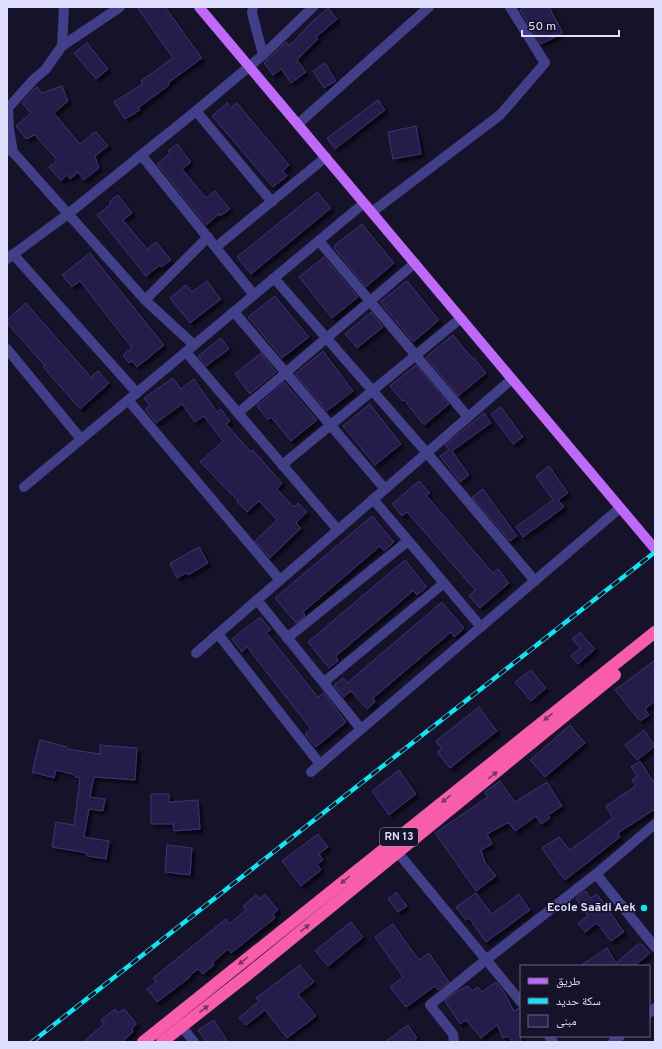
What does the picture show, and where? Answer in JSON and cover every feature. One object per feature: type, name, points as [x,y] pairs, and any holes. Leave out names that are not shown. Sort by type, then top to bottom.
[{"type":"highway","name":"RN 13","points":[[162,1042],[252,971],[394,848],[655,632]]},
{"type":"highway","name":"RN 13","points":[[143,1042],[173,1017],[394,848],[655,642]]},
{"type":"main road","points":[[199,7],[655,549]]},
{"type":"street","points":[[62,46],[64,7]]},
{"type":"street","points":[[120,7],[62,46],[45,70],[34,79],[8,108],[10,151],[190,348],[238,412],[338,530]]},
{"type":"street","points":[[253,7],[252,13],[263,55]]},
{"type":"street","points":[[137,393],[10,257],[142,156],[263,55],[313,7]]},
{"type":"street","points":[[298,124],[429,7]]},
{"type":"street","points":[[372,212],[500,115],[545,63],[510,7]]},
{"type":"street","points":[[196,111],[272,202]]},
{"type":"street","points":[[142,156],[254,295]]},
{"type":"street","points":[[216,247],[326,158]]},
{"type":"street","points":[[24,487],[364,203]]},
{"type":"street","points":[[145,300],[208,237]]},
{"type":"street","points":[[319,241],[468,417]]},
{"type":"street","points":[[238,412],[415,263]]},
{"type":"street","points":[[274,278],[427,453],[535,581]]},
{"type":"street","points":[[234,312],[384,489]]},
{"type":"street","points":[[282,465],[461,318]]},
{"type":"street","points":[[7,349],[81,439]]},
{"type":"street","points":[[196,653],[512,379]]},
{"type":"street","points":[[128,400],[280,580]]},
{"type":"street","points":[[373,499],[481,627]]},
{"type":"street","points":[[311,772],[620,508]]},
{"type":"street","points":[[287,638],[408,541]]},
{"type":"street","points":[[324,682],[444,582]]},
{"type":"street","points":[[257,600],[361,729]]},
{"type":"street","points":[[218,634],[320,764]]},
{"type":"street","points":[[454,1042],[453,1034],[430,1005],[596,874],[655,824]]},
{"type":"street","points":[[394,848],[520,1001]]},
{"type":"street","points":[[596,874],[655,947]]},
{"type":"street","points":[[173,1017],[194,1042]]},
{"type":"building","points":[[137,7],[165,7],[202,58],[168,83],[169,85],[138,108],[140,110],[125,119],[114,102],[143,84],[141,81],[173,58]]},
{"type":"building","points":[[526,7],[549,7],[563,33],[541,44],[520,10]]},
{"type":"building","points":[[328,8],[337,19],[316,37],[318,39],[297,60],[306,72],[291,83],[281,69],[273,75],[264,63],[286,42],[289,46]]},
{"type":"building","points":[[87,43],[108,69],[96,79],[74,53]]},
{"type":"building","points":[[325,63],[336,81],[324,88],[313,71]]},
{"type":"building","points":[[62,86],[68,101],[54,113],[80,144],[96,132],[108,146],[95,156],[99,168],[84,180],[78,172],[70,179],[67,175],[61,181],[49,167],[57,160],[35,135],[26,139],[16,126],[31,113],[22,103],[32,91],[37,87],[42,93]]},
{"type":"building","points":[[378,100],[385,110],[335,149],[327,138]]},
{"type":"building","points":[[227,103],[231,108],[237,103],[289,165],[283,171],[287,176],[273,187],[212,116]]},
{"type":"building","points":[[416,126],[421,154],[393,159],[388,132]]},
{"type":"building","points":[[177,144],[191,162],[182,169],[206,198],[215,191],[230,209],[220,216],[219,214],[206,225],[157,164],[170,153],[168,151]]},
{"type":"building","points":[[317,192],[331,208],[251,274],[237,257]]},
{"type":"building","points":[[118,195],[132,213],[123,220],[147,249],[156,242],[171,260],[161,267],[160,265],[146,276],[97,215],[111,204],[109,202]]},
{"type":"building","points":[[362,224],[394,263],[366,287],[334,248],[336,246],[335,245]]},
{"type":"building","points":[[90,253],[164,345],[137,367],[132,361],[129,363],[123,355],[132,348],[80,281],[72,287],[62,275]]},
{"type":"building","points":[[324,257],[358,297],[332,318],[299,277]]},
{"type":"building","points":[[207,281],[221,299],[190,323],[170,298],[186,285],[192,292]]},
{"type":"building","points":[[407,281],[439,320],[413,342],[380,302]]},
{"type":"building","points":[[275,296],[309,337],[282,358],[248,317]]},
{"type":"building","points":[[26,303],[91,377],[98,371],[109,383],[80,409],[7,323],[7,320]]},
{"type":"building","points":[[371,312],[383,327],[357,348],[345,334]]},
{"type":"building","points":[[453,335],[486,373],[458,396],[426,357]]},
{"type":"building","points":[[221,338],[229,349],[206,366],[198,356]]},
{"type":"building","points":[[323,351],[353,391],[327,411],[295,374]]},
{"type":"building","points":[[261,353],[276,372],[250,394],[235,374]]},
{"type":"building","points":[[416,365],[449,404],[424,425],[404,400],[402,401],[390,386]]},
{"type":"building","points":[[173,378],[181,389],[194,379],[217,412],[221,409],[230,421],[226,424],[251,452],[253,450],[282,483],[277,489],[294,507],[298,503],[307,512],[296,523],[301,528],[270,558],[255,541],[277,520],[259,501],[247,512],[200,462],[223,441],[204,416],[195,422],[182,404],[156,423],[145,409],[150,406],[144,398]]},
{"type":"building","points":[[284,382],[317,420],[291,441],[271,417],[268,420],[257,406]]},
{"type":"building","points":[[370,404],[401,444],[375,465],[343,426]]},
{"type":"building","points":[[501,407],[523,437],[513,444],[491,414]]},
{"type":"building","points":[[484,413],[491,423],[452,451],[469,475],[460,482],[440,456],[449,450],[445,445]]},
{"type":"building","points":[[549,466],[568,493],[558,500],[564,507],[523,537],[516,527],[553,500],[536,476]]},
{"type":"building","points":[[419,481],[430,493],[426,495],[493,573],[498,569],[509,583],[480,608],[469,596],[475,590],[407,512],[402,516],[392,504]]},
{"type":"building","points":[[483,489],[517,536],[510,541],[472,497]]},
{"type":"building","points":[[372,516],[394,542],[384,551],[380,546],[303,612],[305,616],[296,623],[275,598]]},
{"type":"building","points":[[199,547],[208,563],[188,575],[186,573],[177,578],[170,563]]},
{"type":"building","points":[[405,560],[427,587],[417,595],[413,591],[336,656],[338,661],[329,668],[308,642]]},
{"type":"building","points":[[442,602],[464,628],[454,637],[451,632],[373,698],[375,702],[367,709],[351,691],[344,697],[334,685],[343,678],[347,683]]},
{"type":"building","points":[[260,617],[271,630],[266,632],[318,697],[324,693],[346,722],[316,747],[305,734],[311,729],[247,647],[242,652],[232,639]]},
{"type":"building","points":[[580,632],[595,649],[578,664],[571,656],[580,648],[572,639]]},
{"type":"building","points":[[655,660],[655,701],[645,709],[649,715],[640,721],[615,690]]},
{"type":"building","points":[[531,670],[546,688],[531,701],[515,682]]},
{"type":"building","points":[[479,707],[497,731],[450,768],[437,752],[442,749],[436,741]]},
{"type":"building","points":[[570,725],[585,743],[545,777],[530,760]]},
{"type":"building","points":[[644,730],[655,746],[637,760],[625,745]]},
{"type":"building","points":[[40,740],[67,747],[67,749],[100,754],[100,745],[137,748],[135,780],[94,777],[90,797],[105,799],[103,811],[89,809],[84,837],[109,841],[106,859],[87,856],[87,853],[52,847],[56,822],[74,825],[80,778],[75,777],[75,775],[56,770],[54,778],[32,772]]},
{"type":"building","points":[[640,761],[655,784],[655,809],[618,833],[620,837],[565,880],[542,848],[559,837],[570,850],[613,818],[606,806],[636,786],[632,780],[637,776],[631,767]]},
{"type":"building","points":[[399,770],[416,794],[389,815],[372,791]]},
{"type":"building","points":[[500,781],[515,802],[547,782],[562,806],[548,815],[550,818],[541,824],[536,816],[515,831],[509,823],[507,823],[487,834],[492,844],[481,850],[485,862],[496,876],[476,891],[435,833],[488,797],[485,792]]},
{"type":"building","points":[[151,794],[169,794],[169,802],[198,800],[200,829],[174,831],[173,824],[151,824]]},
{"type":"building","points":[[318,834],[328,847],[319,854],[323,860],[317,864],[321,870],[301,886],[282,861]]},
{"type":"building","points":[[167,845],[192,848],[190,875],[165,872]]},
{"type":"building","points":[[585,891],[591,898],[597,894],[624,932],[611,941],[597,923],[585,932],[578,923],[588,916],[576,898]]},
{"type":"building","points":[[396,892],[407,906],[398,912],[388,899]]},
{"type":"building","points":[[476,893],[492,914],[519,894],[530,910],[486,942],[469,918],[466,920],[456,907]]},
{"type":"building","points":[[265,894],[278,910],[273,914],[275,918],[231,953],[228,949],[213,962],[214,965],[203,974],[198,969],[189,976],[190,977],[157,1002],[147,989],[156,982],[153,978],[226,919],[229,924],[246,910],[243,906],[256,895],[259,899]]},
{"type":"building","points":[[351,922],[363,937],[328,966],[315,951]]},
{"type":"building","points":[[393,924],[419,960],[429,953],[449,982],[438,990],[435,986],[406,1007],[390,987],[403,977],[375,937]]},
{"type":"building","points":[[638,944],[642,944],[650,953],[635,965],[582,965],[607,948],[616,963]]},
{"type":"building","points":[[300,965],[314,982],[298,994],[316,1016],[287,1038],[265,1010],[246,1025],[239,1018],[259,1001],[256,998]]},
{"type":"building","points":[[496,982],[504,992],[514,1011],[520,1008],[521,1042],[513,1042],[508,1036],[503,1038],[497,1025],[481,1038],[466,1020],[460,1024],[445,1001],[456,992],[468,986],[472,991],[478,987],[482,992]]},
{"type":"building","points":[[115,1009],[118,1013],[124,1009],[137,1024],[132,1028],[133,1032],[122,1042],[83,1042],[104,1024],[101,1020]]},
{"type":"building","points":[[214,1020],[228,1042],[206,1042],[198,1030]]},
{"type":"building","points":[[408,1025],[417,1038],[412,1042],[385,1042]]},
{"type":"railway","points":[[32,1042],[655,552]]},
{"type":"place","name":"Ecole Saãdi Aek","points":[[644,908]]}]
